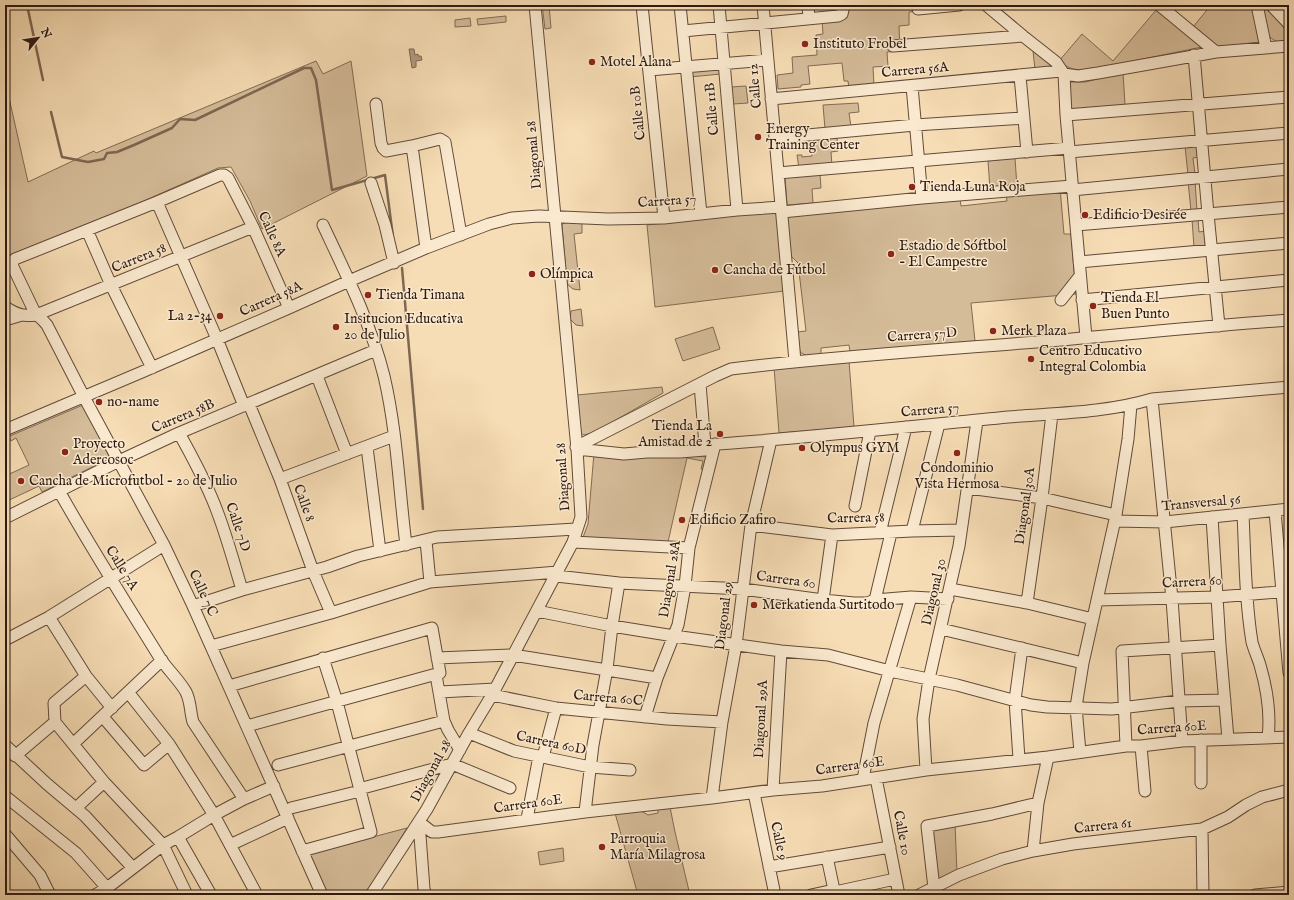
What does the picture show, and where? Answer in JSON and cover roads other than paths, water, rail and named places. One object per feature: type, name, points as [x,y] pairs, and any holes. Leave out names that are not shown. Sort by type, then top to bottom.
[{"type":"street","name":"Diagonal 28","points":[[372,895],[419,822],[494,692],[573,542],[580,517],[576,448],[535,5]]},
{"type":"street","name":"Calle 10B","points":[[642,5],[664,218]]},
{"type":"street","points":[[680,5],[702,214]]},
{"type":"street","name":"Calle 11B","points":[[719,5],[737,210]]},
{"type":"street","name":"Calle 12","points":[[763,5],[795,361]]},
{"type":"street","points":[[808,5],[809,19]]},
{"type":"street","points":[[918,9],[959,5]]},
{"type":"street","points":[[986,5],[1060,67],[1066,115],[1086,337]]},
{"type":"street","points":[[1159,5],[1216,52]]},
{"type":"street","points":[[1257,5],[1266,48]]},
{"type":"street","points":[[1271,5],[1289,24]]},
{"type":"street","points":[[683,31],[838,16],[843,10]]},
{"type":"street","points":[[893,46],[1023,36]]},
{"type":"street","name":"Carrera 56A","points":[[772,99],[1020,76],[1060,67],[1078,76],[1194,55],[1289,46]]},
{"type":"street","points":[[1194,55],[1219,326]]},
{"type":"street","points":[[649,70],[768,60]]},
{"type":"street","points":[[1020,76],[1027,152]]},
{"type":"street","points":[[912,86],[922,198]]},
{"type":"street","points":[[1066,115],[1289,97]]},
{"type":"street","points":[[376,104],[381,143],[386,151],[440,139],[445,142],[461,235]]},
{"type":"street","points":[[775,138],[915,125],[1024,118]]},
{"type":"street","points":[[778,173],[1027,152],[1289,133]]},
{"type":"street","points":[[412,146],[426,248]]},
{"type":"street","name":"Carrera 57","points":[[555,216],[608,219],[664,218],[737,210],[781,210],[922,198],[1072,188],[1289,169]]},
{"type":"street","name":"Calle 8A","points":[[157,202],[220,175],[224,175],[228,178],[253,228],[289,308]]},
{"type":"street","points":[[371,183],[386,225],[394,263]]},
{"type":"street","points":[[152,368],[111,285],[87,230],[157,202]]},
{"type":"street","name":"Calle 8","points":[[157,202],[280,479],[313,571],[331,613]]},
{"type":"street","points":[[1076,226],[1289,207]]},
{"type":"street","name":"Carrera 58A","points":[[5,430],[152,368],[426,248],[489,224],[506,220],[539,216],[555,216]]},
{"type":"street","points":[[323,225],[350,280],[376,350],[384,377],[394,436],[406,545]]},
{"type":"street","name":"Carrera 58","points":[[36,315],[253,228]]},
{"type":"street","name":"Calle 7C","points":[[87,230],[15,259],[12,263],[13,267],[36,315],[47,325],[164,545],[274,786],[290,813],[302,851],[322,895]]},
{"type":"street","points":[[1079,262],[1289,243]]},
{"type":"street","points":[[1061,300],[1080,276]]},
{"type":"street","points":[[1082,300],[1289,280]]},
{"type":"street","points":[[5,307],[22,315]]},
{"type":"street","points":[[5,320],[22,315],[36,315]]},
{"type":"street","name":"Carrera 57D","points":[[576,448],[731,369],[795,361],[1289,320]]},
{"type":"street","name":"Carrera 58B","points":[[5,518],[179,433],[376,350]]},
{"type":"street","points":[[317,376],[347,454]]},
{"type":"street","name":"Diagonal 28A","points":[[645,717],[657,678],[678,625],[685,586],[689,548],[710,444],[700,384]]},
{"type":"street","name":"Carrera 57","points":[[576,448],[624,454],[703,451],[710,444],[771,440],[977,420],[1081,412],[1131,406],[1152,399],[1289,387]]},
{"type":"street","points":[[1152,399],[1166,522],[1182,741]]},
{"type":"street","points":[[1080,752],[1076,707],[1083,663],[1115,518],[1128,446],[1131,406]]},
{"type":"street","name":"Diagonal 30A","points":[[1027,603],[1052,414]]},
{"type":"street","name":"Diagonal 30","points":[[926,770],[923,719],[929,679],[956,566],[977,420]]},
{"type":"street","points":[[912,531],[939,424]]},
{"type":"street","points":[[875,600],[885,533],[906,427]]},
{"type":"street","points":[[854,506],[870,431]]},
{"type":"street","name":"Calle 7D","points":[[179,433],[199,470],[216,509],[242,590]]},
{"type":"street","points":[[280,479],[394,436]]},
{"type":"street","name":"Diagonal 29","points":[[712,798],[722,722],[736,645],[751,525],[771,440]]},
{"type":"street","points":[[367,447],[380,551]]},
{"type":"street","points":[[968,488],[1042,498],[1115,518]]},
{"type":"street","name":"Calle 7A","points":[[59,491],[83,533],[162,660],[185,692],[190,701],[190,712],[193,722],[244,799]]},
{"type":"street","name":"Transversal 56","points":[[1115,518],[1166,522],[1289,509]]},
{"type":"street","points":[[1275,511],[1286,591],[1289,673]]},
{"type":"street","points":[[1243,514],[1247,594],[1253,644],[1260,664],[1269,705],[1270,724],[1268,738]]},
{"type":"street","points":[[1212,517],[1220,645],[1228,739]]},
{"type":"street","name":"Carrera 58","points":[[751,525],[832,536],[912,531],[961,530]]},
{"type":"street","points":[[193,606],[242,590],[380,551],[426,541],[437,537],[576,529]]},
{"type":"street","points":[[823,600],[832,536]]},
{"type":"street","points":[[426,541],[430,582]]},
{"type":"street","points":[[573,542],[689,548]]},
{"type":"street","points":[[5,640],[49,616],[164,545]]},
{"type":"street","name":"Carrera 60","points":[[211,646],[331,613],[430,582],[557,574],[619,583],[743,589],[823,600],[866,603],[875,600],[949,594],[1027,603],[1093,618]]},
{"type":"street","points":[[585,812],[590,767],[607,669],[619,583]]},
{"type":"street","name":"Carrera 60","points":[[1097,600],[1217,597],[1286,591]]},
{"type":"street","points":[[863,779],[874,723],[911,598]]},
{"type":"street","points":[[537,611],[612,626],[674,636],[781,651],[828,655],[1031,705],[1047,707],[1112,709],[1124,706],[1179,701],[1225,700]]},
{"type":"street","points":[[49,616],[86,676],[112,708]]},
{"type":"street","points":[[229,686],[432,628],[440,673],[247,726]]},
{"type":"street","points":[[941,628],[1083,663]]},
{"type":"street","points":[[1126,746],[1122,651],[1220,645]]},
{"type":"street","points":[[1019,759],[1015,700],[1022,648]]},
{"type":"street","name":"Diagonal 29A","points":[[773,790],[781,651]]},
{"type":"street","points":[[438,658],[513,655],[657,678]]},
{"type":"street","points":[[302,851],[371,832],[337,702],[323,658]]},
{"type":"street","points":[[73,744],[162,660]]},
{"type":"street","points":[[436,675],[444,720],[460,750]]},
{"type":"street","points":[[86,676],[54,703],[55,722],[104,782],[163,845],[187,895]]},
{"type":"street","points":[[128,692],[169,744],[214,815],[257,895]]},
{"type":"street","name":"Carrera 60C","points":[[440,692],[494,692],[556,708],[645,717],[722,722]]},
{"type":"street","points":[[527,820],[541,756],[556,708]]},
{"type":"street","points":[[103,717],[144,765],[169,744]]},
{"type":"street","points":[[278,765],[444,720]]},
{"type":"street","points":[[15,756],[55,722]]},
{"type":"street","name":"Carrera 60D","points":[[469,734],[514,751],[590,767],[630,770]]},
{"type":"street","name":"Carrera 60E","points":[[419,822],[432,832],[438,832],[585,812],[773,790],[822,786],[926,770],[1048,757],[1126,746],[1141,746],[1182,741],[1289,737]]},
{"type":"street","points":[[1201,740],[1201,783]]},
{"type":"street","points":[[5,745],[15,756],[85,816],[134,868]]},
{"type":"street","points":[[1141,746],[1145,792]]},
{"type":"street","points":[[1033,851],[1038,804],[1048,757]]},
{"type":"street","points":[[230,845],[290,813],[359,790],[452,764],[510,788]]},
{"type":"street","name":"Calle 10","points":[[876,778],[899,895]]},
{"type":"street","points":[[76,808],[104,782]]},
{"type":"street","points":[[95,895],[108,888],[163,845],[244,799],[274,786]]},
{"type":"street","name":"Carrera 61","points":[[919,895],[959,875],[1002,858],[1072,844],[1202,829],[1228,817],[1251,802],[1262,797],[1289,790]]},
{"type":"street","name":"Calle 9","points":[[754,793],[776,895]]},
{"type":"street","points":[[5,796],[76,853],[108,888]]},
{"type":"street","points":[[934,888],[927,826],[1038,804]]},
{"type":"street","points":[[419,822],[424,889],[426,895]]},
{"type":"street","points":[[1202,829],[1203,895]]},
{"type":"street","points":[[5,834],[40,875],[50,895]]},
{"type":"street","points":[[178,837],[211,895]]},
{"type":"street","points":[[769,867],[890,847]]},
{"type":"street","points":[[827,857],[835,892]]},
{"type":"street","points":[[811,895],[835,892],[895,878]]},
{"type":"street","points":[[1255,895],[1289,892]]},
{"type":"waterway","points":[[27,5],[43,80]]},
{"type":"waterway","points":[[1281,5],[1289,14]]},
{"type":"waterway","points":[[51,112],[62,157],[88,162],[104,159],[107,153],[117,152],[172,128],[180,119],[195,120],[304,68],[311,68],[316,80],[332,190],[385,175],[393,237]]},
{"type":"waterway","points":[[402,268],[423,509]]},
{"type":"place","name":"Instituto Frobel","points":[[805,44]]},
{"type":"place","name":"Motel Alana","points":[[592,62]]},
{"type":"place","name":"Energy Training Center","points":[[758,137]]},
{"type":"place","name":"Tienda Luna Roja","points":[[912,187]]},
{"type":"place","name":"Edificio Desirée","points":[[1085,215]]},
{"type":"place","name":"Estadio de Sóftbol - El Campestre","points":[[891,254]]},
{"type":"place","name":"Cancha de Fútbol","points":[[715,270]]},
{"type":"place","name":"Olímpica","points":[[532,274]]},
{"type":"place","name":"Tienda Timana","points":[[368,295]]},
{"type":"place","name":"Tienda El Buen Punto","points":[[1093,306]]},
{"type":"place","name":"La 2-34","points":[[220,316]]},
{"type":"place","name":"Insitucion Educativa 20 de Julio","points":[[336,327]]},
{"type":"place","name":"Merk Plaza","points":[[993,331]]},
{"type":"place","name":"Centro Educativo Integral Colombia","points":[[1031,359]]},
{"type":"place","name":"no-name","points":[[99,402]]},
{"type":"place","name":"Tienda La Amistad de 2","points":[[720,434]]},
{"type":"place","name":"Olympus GYM","points":[[802,448]]},
{"type":"place","name":"Proyecto Adercosoc","points":[[65,452]]},
{"type":"place","name":"Condominio Vista Hermosa","points":[[957,453]]},
{"type":"place","name":"Cancha de Microfutbol - 20 de Julio","points":[[21,481]]},
{"type":"place","name":"Edificio Zafiro","points":[[682,520]]},
{"type":"place","name":"Merkatienda Surtitodo","points":[[754,605]]},
{"type":"place","name":"Parroquia María Milagrosa","points":[[602,847]]}]
